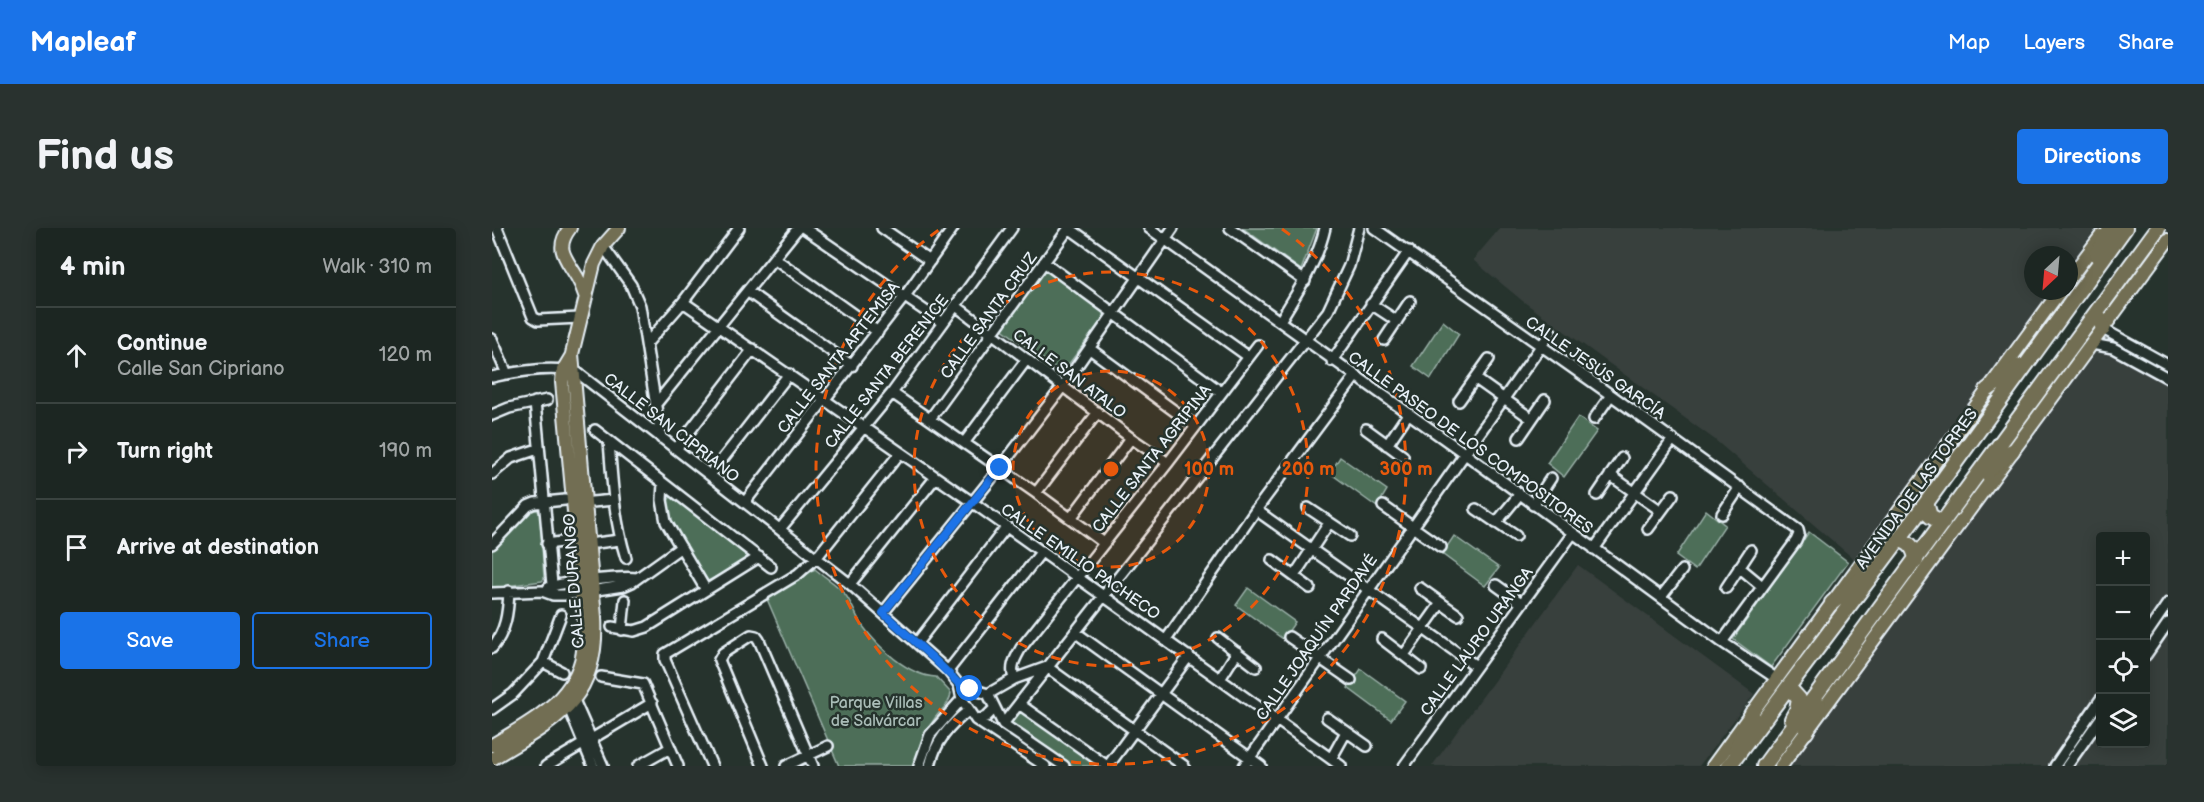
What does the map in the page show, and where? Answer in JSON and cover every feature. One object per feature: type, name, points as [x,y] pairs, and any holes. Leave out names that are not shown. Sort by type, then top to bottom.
[{"type":"highway","points":[[2078,289],[2109,228]]},
{"type":"highway","name":"AVENIDA DE LAS TORRES","points":[[2078,291],[2125,228]]},
{"type":"highway","points":[[1764,766],[2158,228]]},
{"type":"highway","name":"AVENIDA DE LAS TORRES","points":[[1729,766],[1926,503],[2072,300]]},
{"type":"highway","points":[[2097,312],[2103,329]]},
{"type":"highway","points":[[1987,390],[2031,358]]},
{"type":"highway","points":[[1970,486],[2012,451]]},
{"type":"highway","points":[[1926,503],[1930,516],[1943,523]]},
{"type":"highway","points":[[1897,540],[1906,542],[1911,547],[1916,561]]},
{"type":"highway","points":[[1832,603],[1883,561]]},
{"type":"highway","points":[[1806,732],[1812,715],[1824,696],[1825,684]]},
{"type":"highway","points":[[1774,753],[1799,704],[1797,695],[1789,688]]},
{"type":"highway","points":[[1729,766],[1752,713]]},
{"type":"main road","points":[[570,228],[563,240],[562,249],[585,295]]},
{"type":"main road","name":"CALLE DURANGO","points":[[492,759],[555,719],[592,667],[596,633],[586,587],[568,371],[591,273],[603,246],[619,228]]},
{"type":"main road","points":[[2078,268],[2109,228]]},
{"type":"main road","points":[[1781,766],[2168,240]]},
{"type":"main road","points":[[577,275],[584,276],[591,273]]},
{"type":"main road","name":"AVENIDA DE LAS TORRES","points":[[1713,766],[2053,300]]},
{"type":"main road","name":"CALLE DURANGO","points":[[492,745],[568,700]]},
{"type":"street","points":[[497,228],[532,317],[538,321],[580,318]]},
{"type":"street","points":[[647,343],[683,302],[739,228]]},
{"type":"street","points":[[656,404],[798,228]]},
{"type":"street","points":[[804,228],[943,323]]},
{"type":"street","points":[[882,228],[930,261]]},
{"type":"street","name":"CALLE SANTA ARTEMISA","points":[[745,502],[878,332],[953,228]]},
{"type":"street","name":"CALLE SANTA BERENICE","points":[[780,529],[892,393],[1012,228]]},
{"type":"street","points":[[1069,228],[1250,357]]},
{"type":"street","name":"CALLE SANTA CRUZ","points":[[930,419],[1069,228]]},
{"type":"street","name":"CALLE PASEO DE LOS COMPOSITORES","points":[[1149,228],[1332,361],[1464,453],[1722,642],[1777,679]]},
{"type":"street","points":[[883,613],[1063,386],[1173,228]]},
{"type":"street","points":[[1230,228],[1305,281]]},
{"type":"street","points":[[1280,321],[1305,281],[1318,252],[1325,228]]},
{"type":"street","points":[[1003,724],[1328,311],[1349,266],[1359,228]]},
{"type":"street","name":"CALLE JESÚS GARCÍA","points":[[1374,228],[1611,394],[1799,532],[1796,541],[1762,586]]},
{"type":"street","points":[[603,246],[631,285],[640,306],[661,438]]},
{"type":"street","points":[[1332,361],[1409,251]]},
{"type":"street","points":[[774,258],[878,332]]},
{"type":"street","points":[[1044,262],[1221,392]]},
{"type":"street","points":[[747,291],[852,366]]},
{"type":"street","points":[[1384,340],[1410,301]]},
{"type":"street","name":"CALLE EMILIO PACHECO","points":[[683,302],[1007,526],[1341,766]]},
{"type":"street","points":[[1371,304],[1397,321]]},
{"type":"street","name":"CALLE SAN ATALO","points":[[956,306],[1131,438],[1168,463]]},
{"type":"street","points":[[2103,329],[2168,365]]},
{"type":"street","name":"CALLE JOAQUÍN PARDAVÉ","points":[[1246,762],[1551,332]]},
{"type":"street","points":[[492,339],[507,374]]},
{"type":"street","points":[[2092,344],[2113,348],[2168,378]]},
{"type":"street","name":"CALLE SANTA AGRIPINA","points":[[1014,679],[1011,671],[1021,648],[1168,463],[1258,345]]},
{"type":"street","points":[[676,449],[753,349]]},
{"type":"street","points":[[1090,349],[1195,426]]},
{"type":"street","points":[[964,442],[1027,359]]},
{"type":"street","points":[[1459,400],[1489,359]]},
{"type":"street","points":[[492,377],[507,374],[568,371]]},
{"type":"street","name":"CALLE SAN CIPRIANO","points":[[568,371],[676,449],[817,557],[917,643],[960,685]]},
{"type":"street","points":[[710,475],[789,374]]},
{"type":"street","points":[[1166,640],[1256,510],[1355,377]]},
{"type":"street","points":[[1476,379],[1532,419]]},
{"type":"street","points":[[892,393],[1104,543]]},
{"type":"street","points":[[1594,419],[1611,394]]},
{"type":"street","points":[[492,416],[509,408],[547,400]]},
{"type":"street","points":[[1519,438],[1545,400]]},
{"type":"street","points":[[534,402],[552,590]]},
{"type":"street","points":[[1036,493],[1098,412]]},
{"type":"street","points":[[1387,445],[1408,414]]},
{"type":"street","points":[[1366,429],[1403,456]]},
{"type":"street","points":[[595,430],[771,567]]},
{"type":"street","points":[[1071,518],[1131,438]]},
{"type":"street","points":[[1594,549],[1673,439]]},
{"type":"street","points":[[609,441],[614,500],[620,540],[626,558]]},
{"type":"street","points":[[492,474],[512,458],[538,449]]},
{"type":"street","points":[[712,766],[665,660],[667,652],[798,574],[817,557],[900,453]]},
{"type":"street","points":[[1597,495],[1622,458]]},
{"type":"street","points":[[1610,475],[1661,510]]},
{"type":"street","points":[[850,584],[936,477]]},
{"type":"street","points":[[1533,505],[1551,478]]},
{"type":"street","points":[[663,483],[663,512],[666,522],[706,590]]},
{"type":"street","points":[[1722,514],[1740,487]]},
{"type":"street","points":[[1496,523],[1519,495]]},
{"type":"street","points":[[1648,529],[1673,495]]},
{"type":"street","points":[[492,544],[528,506],[565,500]]},
{"type":"street","points":[[592,502],[614,500]]},
{"type":"street","points":[[1383,506],[1441,547]]},
{"type":"street","points":[[1308,508],[1350,536]]},
{"type":"street","points":[[1476,509],[1516,536]]},
{"type":"street","points":[[1256,510],[1367,591],[1476,666]]},
{"type":"street","points":[[1294,576],[1329,523]]},
{"type":"street","points":[[917,643],[1007,526]]},
{"type":"street","name":"CALLE LAURO URANGA","points":[[1404,766],[1573,533]]},
{"type":"street","points":[[596,543],[620,540]]},
{"type":"street","points":[[547,544],[569,541]]},
{"type":"street","points":[[492,593],[628,584],[681,547]]},
{"type":"street","points":[[1726,588],[1751,550]]},
{"type":"street","points":[[948,672],[1042,551]]},
{"type":"street","points":[[625,600],[617,628],[634,631],[647,627],[759,557]]},
{"type":"street","points":[[1272,560],[1310,588]]},
{"type":"street","points":[[1722,642],[1762,586],[1739,567]]},
{"type":"street","points":[[1661,597],[1682,570]]},
{"type":"street","points":[[1496,585],[1521,603]]},
{"type":"street","points":[[1420,588],[1458,615]]},
{"type":"street","points":[[492,648],[502,632],[508,615],[509,591]]},
{"type":"street","points":[[1404,655],[1441,603]]},
{"type":"street","points":[[2150,628],[2168,603]]},
{"type":"street","points":[[492,709],[513,694],[543,662],[561,615]]},
{"type":"street","points":[[2150,648],[2168,623]]},
{"type":"street","points":[[1075,632],[1160,693],[1246,762],[1261,766]]},
{"type":"street","points":[[763,766],[719,663],[719,657],[753,634],[759,640],[813,766]]},
{"type":"street","points":[[1289,637],[1351,680]]},
{"type":"street","points":[[1218,638],[1256,667]]},
{"type":"street","points":[[1382,639],[1421,669]]},
{"type":"street","points":[[1220,679],[1237,652]]},
{"type":"street","points":[[1019,704],[1108,766],[1189,656]]},
{"type":"street","points":[[543,662],[562,672]]},
{"type":"street","points":[[1045,766],[976,720],[962,699],[960,685],[988,694],[1014,679],[1047,667]]},
{"type":"street","points":[[1047,667],[1184,766]]},
{"type":"street","points":[[601,677],[643,684],[678,766]]},
{"type":"street","points":[[988,694],[1003,724],[1064,766]]},
{"type":"street","points":[[919,766],[930,735],[962,699]]},
{"type":"street","points":[[568,700],[587,741],[603,766]]},
{"type":"street","points":[[546,766],[652,703]]},
{"type":"street","points":[[2055,766],[2096,706]]},
{"type":"street","points":[[976,720],[986,717],[994,709]]},
{"type":"street","points":[[930,766],[941,738],[968,711]]},
{"type":"street","points":[[1327,718],[1367,746]]},
{"type":"street","points":[[2067,766],[2096,725]]},
{"type":"street","points":[[1331,759],[1346,732]]},
{"type":"street","points":[[587,741],[593,766]]},
{"type":"street","points":[[786,766],[828,746]]},
{"type":"street","points":[[638,766],[670,748]]},
{"type":"shaded area","points":[[1500,228],[2096,228],[2078,253],[2078,246],[2024,246],[2024,300],[2044,300],[1855,560],[1714,439],[1524,302],[1473,260]]},
{"type":"shaded area","points":[[2104,350],[2168,385],[2168,766],[1788,766],[2093,351]]},
{"type":"shaded area","points":[[1578,565],[1754,694],[1699,766],[1432,766]]},
{"type":"green space","points":[[1243,228],[1317,228],[1301,270]]},
{"type":"green space","points":[[1046,268],[1107,313],[1062,373],[1001,328]]},
{"type":"green space","points":[[1443,321],[1459,334],[1431,379],[1413,366]]},
{"type":"green space","points":[[1578,417],[1597,431],[1564,477],[1547,463]]},
{"type":"green space","points":[[1340,457],[1387,490],[1377,507],[1330,473]]},
{"type":"green space","points":[[671,496],[746,553],[748,557],[746,561],[708,581],[672,524],[666,504]]},
{"type":"green space","points":[[531,507],[540,512],[544,579],[492,588],[492,548]]},
{"type":"green space","points":[[1706,510],[1725,525],[1695,570],[1676,556]]},
{"type":"green space","points":[[1809,532],[1848,562],[1771,667],[1733,639]]},
{"type":"green space","points":[[1454,536],[1499,568],[1485,586],[1442,554]]},
{"type":"green space","name":"Parque Villas de Salvárcar","points":[[815,569],[844,593],[862,625],[885,651],[915,672],[936,677],[951,693],[949,701],[929,726],[914,766],[839,766],[767,599]]},
{"type":"green space","points":[[1248,588],[1295,622],[1283,639],[1236,605]]},
{"type":"green space","points":[[1361,669],[1405,701],[1391,720],[1348,688]]},
{"type":"green space","points":[[1022,710],[1100,766],[1073,766],[1009,725]]},
{"type":"route","points":[[970,689],[960,685],[883,613],[1000,468]]}]
